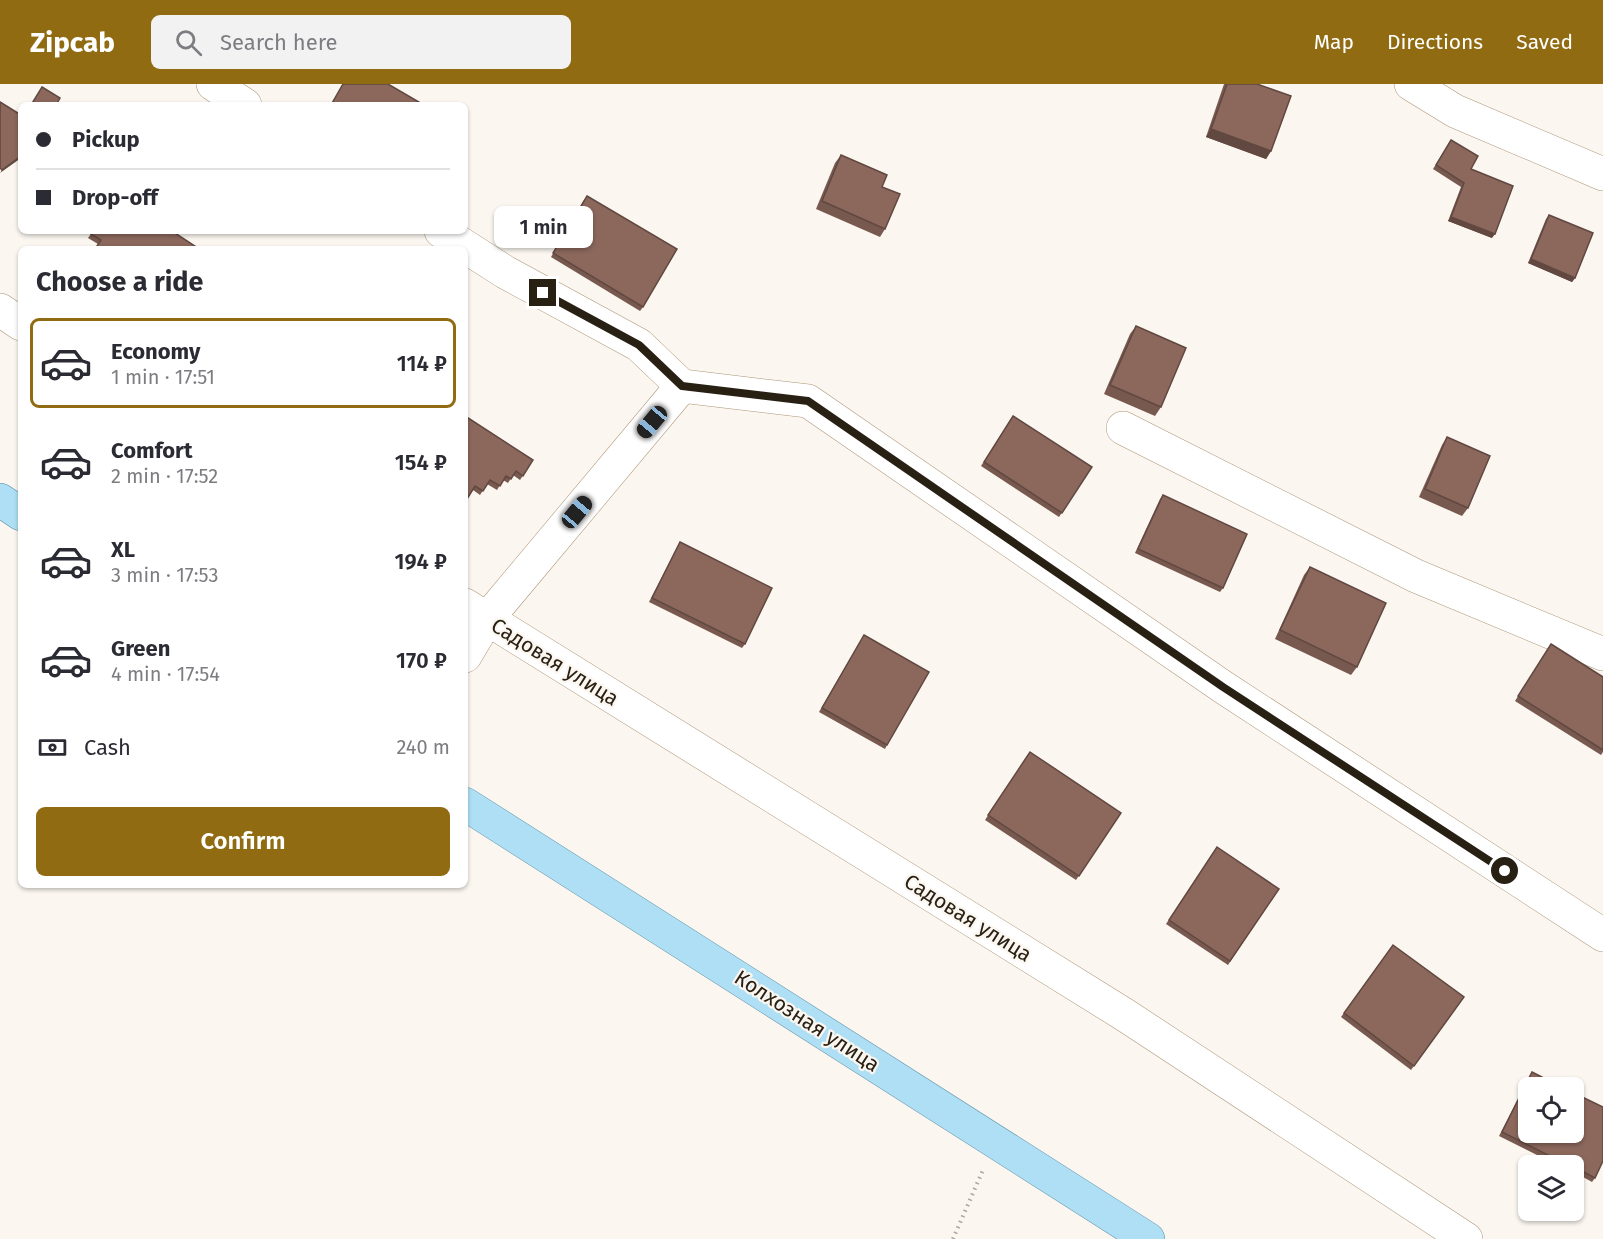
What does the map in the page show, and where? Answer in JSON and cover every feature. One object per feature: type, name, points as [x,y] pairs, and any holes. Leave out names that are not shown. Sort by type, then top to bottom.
[{"type":"main road","points":[[0,500],[18,512]]},
{"type":"main road","name":"Колхозная улица","points":[[468,806],[1148,1239]]},
{"type":"street","points":[[213,84],[240,102]]},
{"type":"street","points":[[1411,84],[1455,111],[1603,174]]},
{"type":"street","points":[[446,234],[464,246]]},
{"type":"street","points":[[468,248],[505,272],[639,345],[682,386],[808,401],[1223,687],[1603,935]]},
{"type":"street","points":[[0,310],[18,322]]},
{"type":"street","points":[[468,644],[476,612],[682,386]]},
{"type":"street","points":[[1123,428],[1416,576],[1603,654]]},
{"type":"street","name":"Садовая улица","points":[[476,612],[1125,1015],[1466,1239]]},
{"type":"path","points":[[953,1239],[995,1142]]},
{"type":"building","points":[[343,84],[388,84],[419,102],[333,102]]},
{"type":"building","points":[[1227,84],[1257,84],[1291,96],[1271,151],[1211,129]]},
{"type":"building","points":[[42,87],[60,98],[58,102],[33,102]]},
{"type":"building","points":[[0,102],[18,113],[18,158],[2,170],[0,168]]},
{"type":"building","points":[[1451,140],[1478,156],[1471,169],[1513,186],[1495,234],[1451,217],[1464,183],[1436,165]]},
{"type":"building","points":[[841,155],[887,175],[882,187],[900,194],[885,229],[822,201]]},
{"type":"building","points":[[587,196],[677,249],[643,307],[553,253]]},
{"type":"building","points":[[1549,215],[1593,233],[1575,278],[1531,259]]},
{"type":"building","points":[[91,234],[177,234],[195,246],[97,246],[101,240]]},
{"type":"building","points":[[1136,326],[1186,348],[1161,407],[1110,385]]},
{"type":"building","points":[[1013,416],[1092,467],[1062,513],[984,462]]},
{"type":"building","points":[[468,418],[533,460],[523,476],[516,471],[511,479],[506,476],[500,486],[490,480],[483,491],[475,486],[468,497]]},
{"type":"building","points":[[1447,437],[1490,456],[1468,508],[1425,489]]},
{"type":"building","points":[[1163,495],[1247,534],[1223,588],[1138,549]]},
{"type":"building","points":[[680,542],[772,588],[745,644],[652,598]]},
{"type":"building","points":[[1310,567],[1386,603],[1357,667],[1280,630]]},
{"type":"building","points":[[864,635],[929,672],[887,745],[822,708]]},
{"type":"building","points":[[1551,644],[1603,677],[1603,750],[1518,696]]},
{"type":"building","points":[[1030,752],[1121,813],[1079,876],[988,815]]},
{"type":"building","points":[[1217,847],[1279,889],[1230,961],[1169,920]]},
{"type":"building","points":[[1393,945],[1464,997],[1414,1066],[1344,1013]]},
{"type":"building","points":[[1532,1072],[1542,1077],[1530,1077]]},
{"type":"building","points":[[1584,1098],[1603,1107],[1603,1161],[1595,1178],[1584,1172],[1584,1155],[1548,1155],[1524,1143],[1584,1143]]},
{"type":"building","points":[[1518,1100],[1518,1140],[1502,1132]]},
{"type":"route","points":[[543,293],[639,345],[682,386],[808,401],[1223,687],[1505,871]]}]
